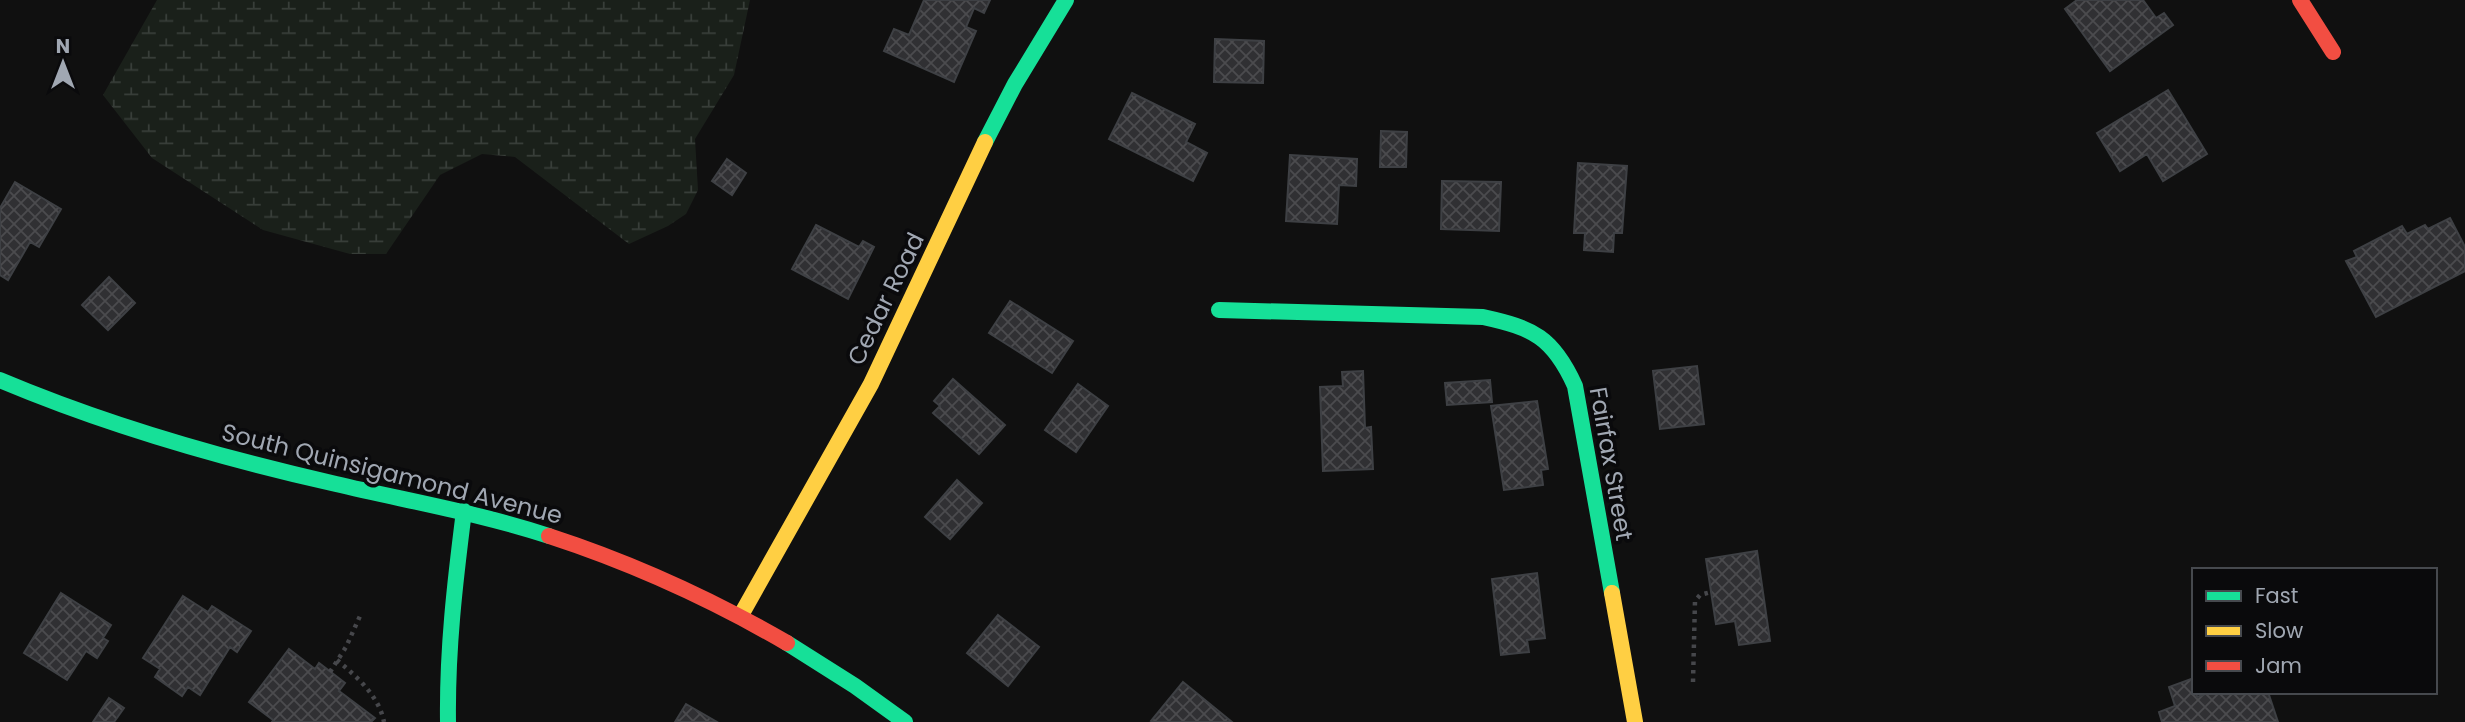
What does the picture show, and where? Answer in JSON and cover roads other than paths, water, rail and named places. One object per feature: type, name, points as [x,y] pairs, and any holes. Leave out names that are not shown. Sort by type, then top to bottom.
[{"type":"street","name":"Cedar Road","points":[[741,615],[887,351],[1040,38],[1066,0]]},
{"type":"street","points":[[2300,0],[2333,52]]},
{"type":"street","name":"Fairfax Street","points":[[1219,310],[1483,317],[1522,327],[1556,353],[1569,369],[1575,386],[1635,722]]},
{"type":"street","name":"South Quinsigamond Avenue","points":[[0,380],[85,415],[240,461],[464,511],[545,534],[639,568],[741,615],[800,649],[867,693],[905,722]]},
{"type":"street","points":[[448,722],[447,667],[464,511]]}]
